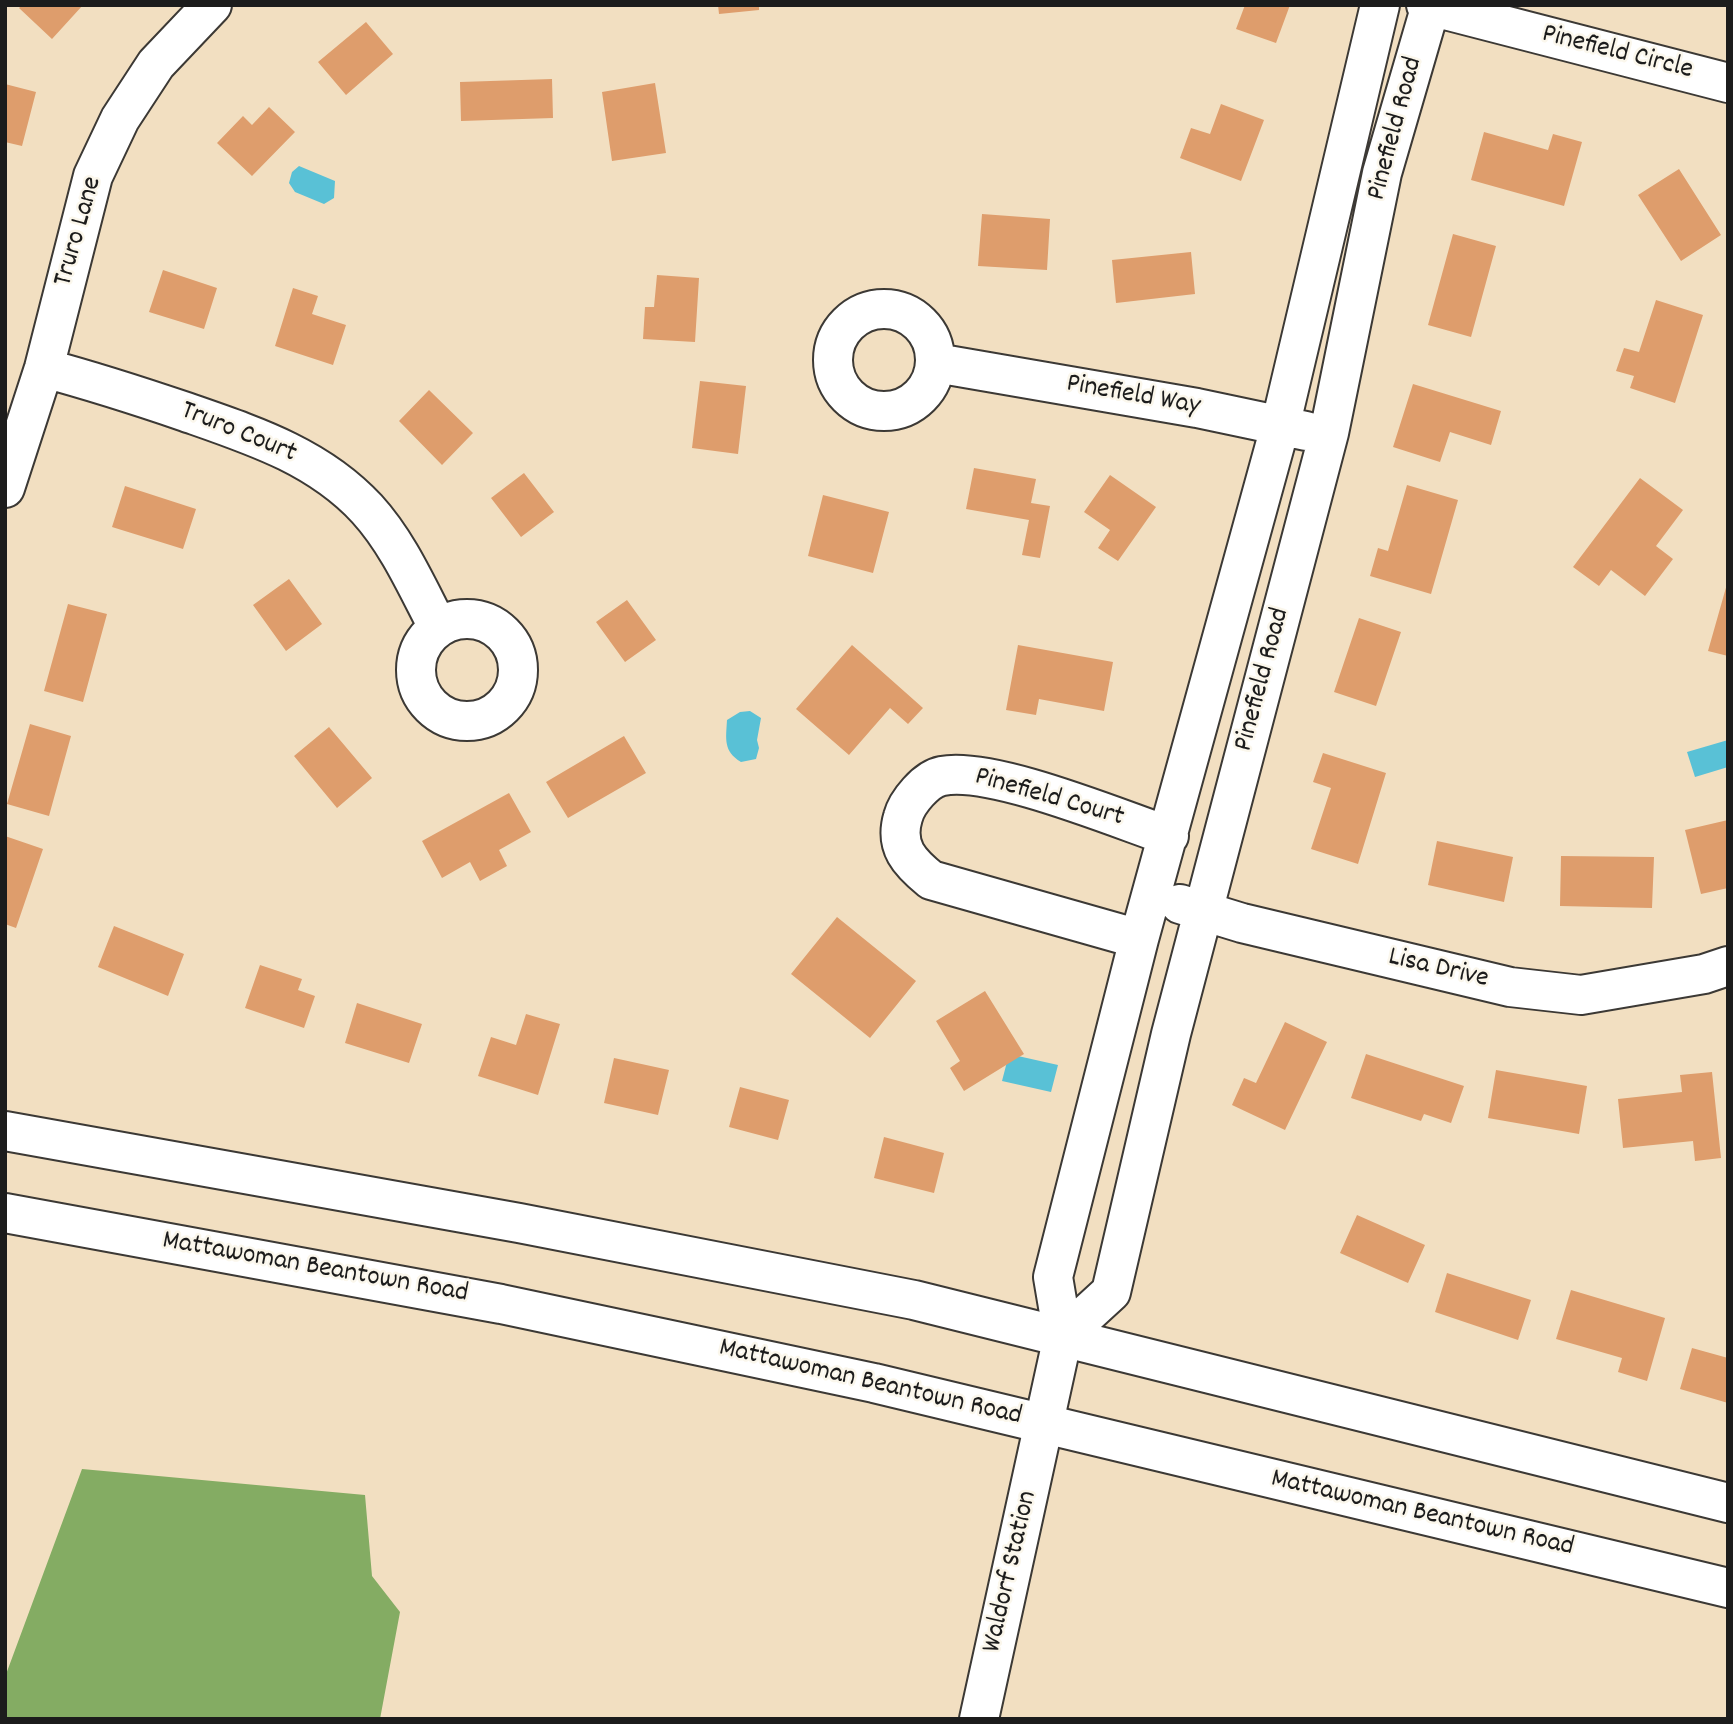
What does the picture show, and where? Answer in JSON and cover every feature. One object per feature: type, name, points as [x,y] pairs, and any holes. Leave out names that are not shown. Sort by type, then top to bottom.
[{"type":"main road","name":"Truro Lane","points":[[5,488],[44,368],[93,176],[120,119],[156,64],[212,5]]},
{"type":"main road","name":"Pinefield Road","points":[[1044,1424],[1063,1336],[1053,1276],[1139,939],[1153,897],[1280,427],[1380,5]]},
{"type":"main road","name":"Pinefield Road","points":[[1063,1336],[1111,1292],[1203,909],[1329,433],[1382,173],[1429,6]]},
{"type":"main road","name":"Pinefield Circle","points":[[1429,6],[1728,83]]},
{"type":"main road","name":"Pinefield Way","points":[[936,363],[1197,408],[1280,427],[1329,433]]},
{"type":"main road","name":"Truro Court","points":[[44,368],[116,388],[270,441],[327,474],[367,510],[399,553],[438,627]]},
{"type":"main road","name":"Pinefield Court","points":[[1139,939],[931,880],[908,861],[901,843],[903,817],[919,790],[939,776],[969,774],[1006,782],[1169,835]]},
{"type":"main road","name":"Lisa Drive","points":[[1153,897],[1203,909],[1242,923],[1510,987],[1569,993],[1627,988],[1704,974],[1728,966]]},
{"type":"main road","points":[[5,1131],[519,1223],[914,1300],[1728,1503]]},
{"type":"main road","name":"Mattawoman Beantown Road","points":[[5,1213],[501,1304],[874,1383],[1728,1588]]},
{"type":"main road","name":"Waldorf Station","points":[[979,1719],[1044,1424]]},
{"type":"green space","points":[[82,1469],[365,1495],[372,1576],[400,1612],[380,1719],[5,1719],[5,1677]]},
{"type":"water","points":[[299,166],[335,181],[334,198],[324,204],[295,192],[289,183],[292,172]]},
{"type":"water","points":[[750,711],[761,718],[757,740],[759,748],[756,759],[741,762],[728,749],[727,720],[740,712]]},
{"type":"water","points":[[1728,740],[1728,767],[1695,777],[1687,752]]},
{"type":"water","points":[[1009,1054],[1058,1065],[1051,1092],[1002,1081]]},
{"type":"building","points":[[22,5],[83,5],[52,39],[19,8]]},
{"type":"building","points":[[718,5],[759,5],[759,10],[719,14]]},
{"type":"building","points":[[1245,5],[1290,5],[1276,43],[1236,29]]},
{"type":"building","points":[[366,22],[393,54],[346,95],[318,62]]},
{"type":"building","points":[[552,79],[553,118],[461,121],[460,82]]},
{"type":"building","points":[[655,83],[666,153],[612,161],[602,92]]},
{"type":"building","points":[[5,84],[36,92],[22,146],[5,142]]},
{"type":"building","points":[[1221,104],[1264,120],[1241,181],[1180,158],[1191,128],[1210,134]]},
{"type":"building","points":[[269,107],[295,132],[252,176],[217,143],[243,116],[252,125]]},
{"type":"building","points":[[1484,132],[1548,150],[1553,134],[1582,142],[1564,206],[1471,180]]},
{"type":"building","points":[[1679,169],[1721,235],[1681,261],[1638,195]]},
{"type":"building","points":[[982,214],[1050,219],[1047,270],[978,266]]},
{"type":"building","points":[[1453,234],[1496,246],[1471,337],[1428,325]]},
{"type":"building","points":[[1191,252],[1195,294],[1116,303],[1112,260]]},
{"type":"building","points":[[163,270],[217,288],[204,329],[149,312]]},
{"type":"building","points":[[657,275],[699,278],[695,342],[643,339],[645,307],[654,307]]},
{"type":"building","points":[[293,288],[318,296],[312,314],[346,325],[333,365],[275,346]]},
{"type":"building","points":[[1656,300],[1703,315],[1675,403],[1630,388],[1634,376],[1616,371],[1624,348],[1639,352]]},
{"type":"building","points":[[700,381],[746,386],[738,454],[692,448]]},
{"type":"building","points":[[1413,384],[1501,411],[1491,445],[1450,432],[1440,462],[1393,447]]},
{"type":"building","points":[[429,390],[473,433],[442,465],[399,421]]},
{"type":"building","points":[[974,468],[1036,479],[1031,503],[1050,506],[1040,558],[1022,555],[1029,520],[966,509]]},
{"type":"building","points":[[524,473],[554,512],[521,537],[491,498]]},
{"type":"building","points":[[1110,475],[1156,507],[1118,561],[1098,548],[1110,530],[1084,512]]},
{"type":"building","points":[[1640,478],[1683,510],[1656,546],[1673,559],[1645,596],[1611,570],[1599,586],[1573,567]]},
{"type":"building","points":[[1407,485],[1458,500],[1431,594],[1370,576],[1378,548],[1388,551]]},
{"type":"building","points":[[125,486],[196,509],[183,549],[112,527]]},
{"type":"building","points":[[823,495],[889,512],[873,573],[808,556]]},
{"type":"building","points":[[289,579],[322,624],[286,651],[253,605]]},
{"type":"building","points":[[1728,584],[1728,656],[1708,651]]},
{"type":"building","points":[[627,600],[656,640],[625,662],[596,622]]},
{"type":"building","points":[[68,604],[107,614],[83,702],[44,691]]},
{"type":"building","points":[[1359,618],[1401,632],[1376,706],[1334,692]]},
{"type":"building","points":[[852,645],[923,708],[908,724],[890,708],[849,755],[796,709]]},
{"type":"building","points":[[1018,645],[1113,662],[1104,711],[1039,699],[1036,715],[1006,710]]},
{"type":"building","points":[[30,724],[71,736],[49,816],[7,804]]},
{"type":"building","points":[[329,727],[372,778],[337,808],[294,756]]},
{"type":"building","points":[[624,736],[646,773],[568,818],[546,782]]},
{"type":"building","points":[[1323,753],[1386,773],[1358,864],[1311,849],[1331,788],[1313,782]]},
{"type":"building","points":[[509,793],[531,832],[499,850],[507,866],[480,881],[470,862],[442,878],[422,841]]},
{"type":"building","points":[[1728,820],[1728,888],[1701,894],[1685,830]]},
{"type":"building","points":[[5,836],[43,849],[16,928],[5,924]]},
{"type":"building","points":[[1437,841],[1513,857],[1504,902],[1428,885]]},
{"type":"building","points":[[1561,856],[1654,857],[1652,908],[1560,906]]},
{"type":"building","points":[[837,917],[916,981],[870,1038],[791,974]]},
{"type":"building","points":[[114,926],[184,954],[168,996],[98,967]]},
{"type":"building","points":[[260,965],[302,979],[298,990],[315,996],[304,1028],[245,1008]]},
{"type":"building","points":[[985,991],[1024,1054],[964,1091],[950,1068],[960,1061],[936,1021]]},
{"type":"building","points":[[357,1003],[422,1024],[409,1063],[345,1043]]},
{"type":"building","points":[[526,1014],[560,1024],[538,1095],[478,1076],[491,1037],[516,1045]]},
{"type":"building","points":[[1285,1022],[1327,1042],[1285,1130],[1232,1105],[1244,1078],[1256,1083]]},
{"type":"building","points":[[1366,1054],[1464,1086],[1451,1123],[1424,1114],[1421,1121],[1351,1098]]},
{"type":"building","points":[[614,1058],[669,1070],[658,1115],[604,1103]]},
{"type":"building","points":[[1496,1070],[1587,1086],[1579,1134],[1488,1118]]},
{"type":"building","points":[[1712,1072],[1721,1158],[1695,1161],[1693,1141],[1623,1148],[1618,1099],[1682,1092],[1680,1075]]},
{"type":"building","points":[[740,1087],[789,1100],[778,1140],[729,1127]]},
{"type":"building","points":[[884,1137],[944,1153],[934,1193],[874,1178]]},
{"type":"building","points":[[1357,1215],[1425,1245],[1408,1283],[1340,1253]]},
{"type":"building","points":[[1447,1273],[1531,1300],[1518,1340],[1435,1312]]},
{"type":"building","points":[[1571,1290],[1665,1318],[1647,1381],[1618,1372],[1622,1358],[1556,1339]]},
{"type":"building","points":[[1692,1348],[1728,1358],[1728,1403],[1680,1389]]}]
